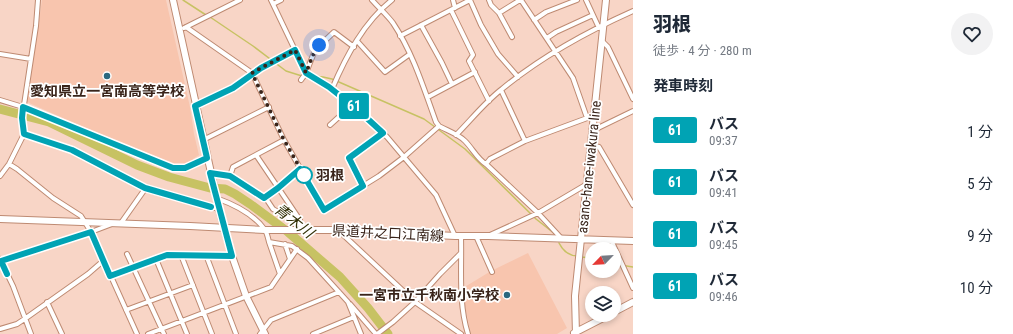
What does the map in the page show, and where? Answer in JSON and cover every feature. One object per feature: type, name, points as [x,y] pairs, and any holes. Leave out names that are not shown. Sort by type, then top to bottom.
[{"type":"main road","points":[[173,0],[183,28],[195,106],[224,228],[246,296],[262,333]]},
{"type":"main road","name":"asano-hane-iwakura line","points":[[575,333],[575,296],[593,128],[591,118],[602,41],[601,26],[606,0]]},
{"type":"main road","name":"県道井之口江南線","points":[[0,219],[85,221],[265,230],[338,230],[458,236],[633,241]]},
{"type":"main road","points":[[621,308],[633,302]]},
{"type":"main road","points":[[575,333],[596,322]]},
{"type":"street","points":[[0,176],[9,164],[24,134],[22,118],[23,107],[31,59],[38,0]]},
{"type":"street","points":[[183,28],[240,0]]},
{"type":"street","points":[[281,0],[272,2],[306,73],[332,89],[383,133],[436,195],[458,236],[461,253],[462,298],[465,325],[468,334]]},
{"type":"street","points":[[372,0],[392,23],[410,54],[428,97],[436,122],[439,126],[466,142],[480,161],[486,164],[538,212],[563,239]]},
{"type":"street","points":[[332,89],[357,41],[381,10],[392,0]]},
{"type":"street","points":[[453,0],[453,9],[473,55],[469,61],[489,101]]},
{"type":"street","points":[[400,36],[470,0],[498,54],[518,77]]},
{"type":"street","points":[[489,0],[499,13],[512,37]]},
{"type":"street","points":[[499,13],[520,0],[573,78],[586,115],[591,118]]},
{"type":"street","points":[[534,20],[546,12],[577,0]]},
{"type":"street","points":[[586,0],[593,15],[601,26]]},
{"type":"street","points":[[456,135],[501,90],[555,50],[633,11]]},
{"type":"street","points":[[547,38],[556,32],[593,15]]},
{"type":"street","points":[[421,25],[452,84]]},
{"type":"street","points":[[183,28],[252,73],[284,140],[324,210],[379,176],[404,157],[439,126]]},
{"type":"street","points":[[302,80],[315,50],[334,32],[354,47]]},
{"type":"street","points":[[357,41],[384,72],[410,54]]},
{"type":"street","points":[[602,41],[608,47],[633,99]]},
{"type":"street","points":[[195,106],[233,88],[252,73],[295,50]]},
{"type":"street","points":[[0,54],[31,59]]},
{"type":"street","points":[[428,97],[475,72]]},
{"type":"street","points":[[501,90],[525,141]]},
{"type":"street","points":[[0,100],[23,107],[173,168],[185,168],[207,158]]},
{"type":"street","points":[[330,125],[352,105]]},
{"type":"street","points":[[203,140],[269,107]]},
{"type":"street","points":[[593,128],[598,128],[633,111]]},
{"type":"street","points":[[486,164],[490,159],[525,141],[591,118]]},
{"type":"street","points":[[363,186],[349,158],[383,133]]},
{"type":"street","points":[[24,134],[72,150],[145,188],[219,209]]},
{"type":"street","points":[[230,176],[233,167],[284,140]]},
{"type":"street","points":[[591,145],[599,147],[633,205]]},
{"type":"street","points":[[256,155],[295,213],[300,222],[301,229]]},
{"type":"street","points":[[9,164],[53,198],[81,216],[85,221],[137,334]]},
{"type":"street","points":[[265,197],[300,169]]},
{"type":"street","points":[[210,173],[230,176],[264,198],[265,197],[273,209],[300,222]]},
{"type":"street","points":[[488,236],[538,212],[587,184]]},
{"type":"street","points":[[121,223],[145,188]]},
{"type":"street","points":[[216,198],[243,211],[265,230],[280,274]]},
{"type":"street","points":[[31,334],[13,286],[0,260],[91,232],[114,223]]},
{"type":"street","points":[[338,230],[415,302],[461,334]]},
{"type":"street","points":[[476,236],[492,272]]},
{"type":"street","points":[[610,240],[633,288]]},
{"type":"street","points":[[269,242],[292,246],[308,258],[376,334],[415,302],[461,253]]},
{"type":"street","points":[[285,244],[290,259]]},
{"type":"street","points":[[148,334],[271,287],[297,249]]},
{"type":"street","points":[[127,254],[164,334]]},
{"type":"street","points":[[110,276],[167,255],[232,256]]},
{"type":"street","points":[[181,255],[212,334]]},
{"type":"street","points":[[206,255],[236,334]]},
{"type":"street","points":[[156,259],[187,334]]},
{"type":"street","points":[[0,329],[17,324],[88,274],[103,261]]},
{"type":"street","points":[[126,310],[193,285]]},
{"type":"street","points":[[262,333],[271,320],[339,292]]},
{"type":"street","points":[[47,302],[62,334]]},
{"type":"street","points":[[348,302],[361,334]]},
{"type":"street","points":[[313,334],[354,317]]},
{"type":"shaded area","name":"愛知県立一宮南高等学校","points":[[42,0],[166,0],[199,155],[193,159],[194,163],[184,167],[173,167],[27,102]]},
{"type":"shaded area","name":"一宮市立千秋南小学校","points":[[528,253],[567,328],[557,334],[471,334],[464,302],[463,288],[491,271]]},
{"type":"waterway","points":[[183,0],[206,15]]},
{"type":"waterway","points":[[210,17],[253,46],[286,71],[302,76]]},
{"type":"waterway","points":[[314,76],[332,79],[424,119],[465,149],[536,219],[555,234]]},
{"type":"waterway","name":"青木川","points":[[0,109],[49,122],[137,165],[169,177],[210,188],[225,189],[235,194],[288,232],[340,277],[368,308],[388,334]]},
{"type":"waterway","points":[[559,243],[567,252],[578,256]]},
{"type":"waterway","points":[[581,257],[585,257]]},
{"type":"waterway","points":[[621,265],[633,267]]},
{"type":"bus line","name":"61","points":[[7,274],[1,261],[91,232],[110,276],[167,255],[232,256],[210,173],[230,176],[254,190],[264,198],[300,169],[324,210],[363,186],[349,158],[383,133],[358,110],[329,87],[306,73],[295,50],[261,68],[233,88],[195,106],[207,158],[182,168],[173,168],[141,156],[23,107],[22,118],[24,134],[72,150],[145,188],[211,207]]},
{"type":"place","name":"愛知県立一宮南高等学校","points":[[107,76]]},
{"type":"place","name":"羽根","points":[[304,175]]},
{"type":"place","name":"一宮市立千秋南小学校","points":[[507,295]]},
{"type":"route","points":[[304,175],[284,140],[252,73],[295,50],[306,73],[315,50],[319,45]]}]
